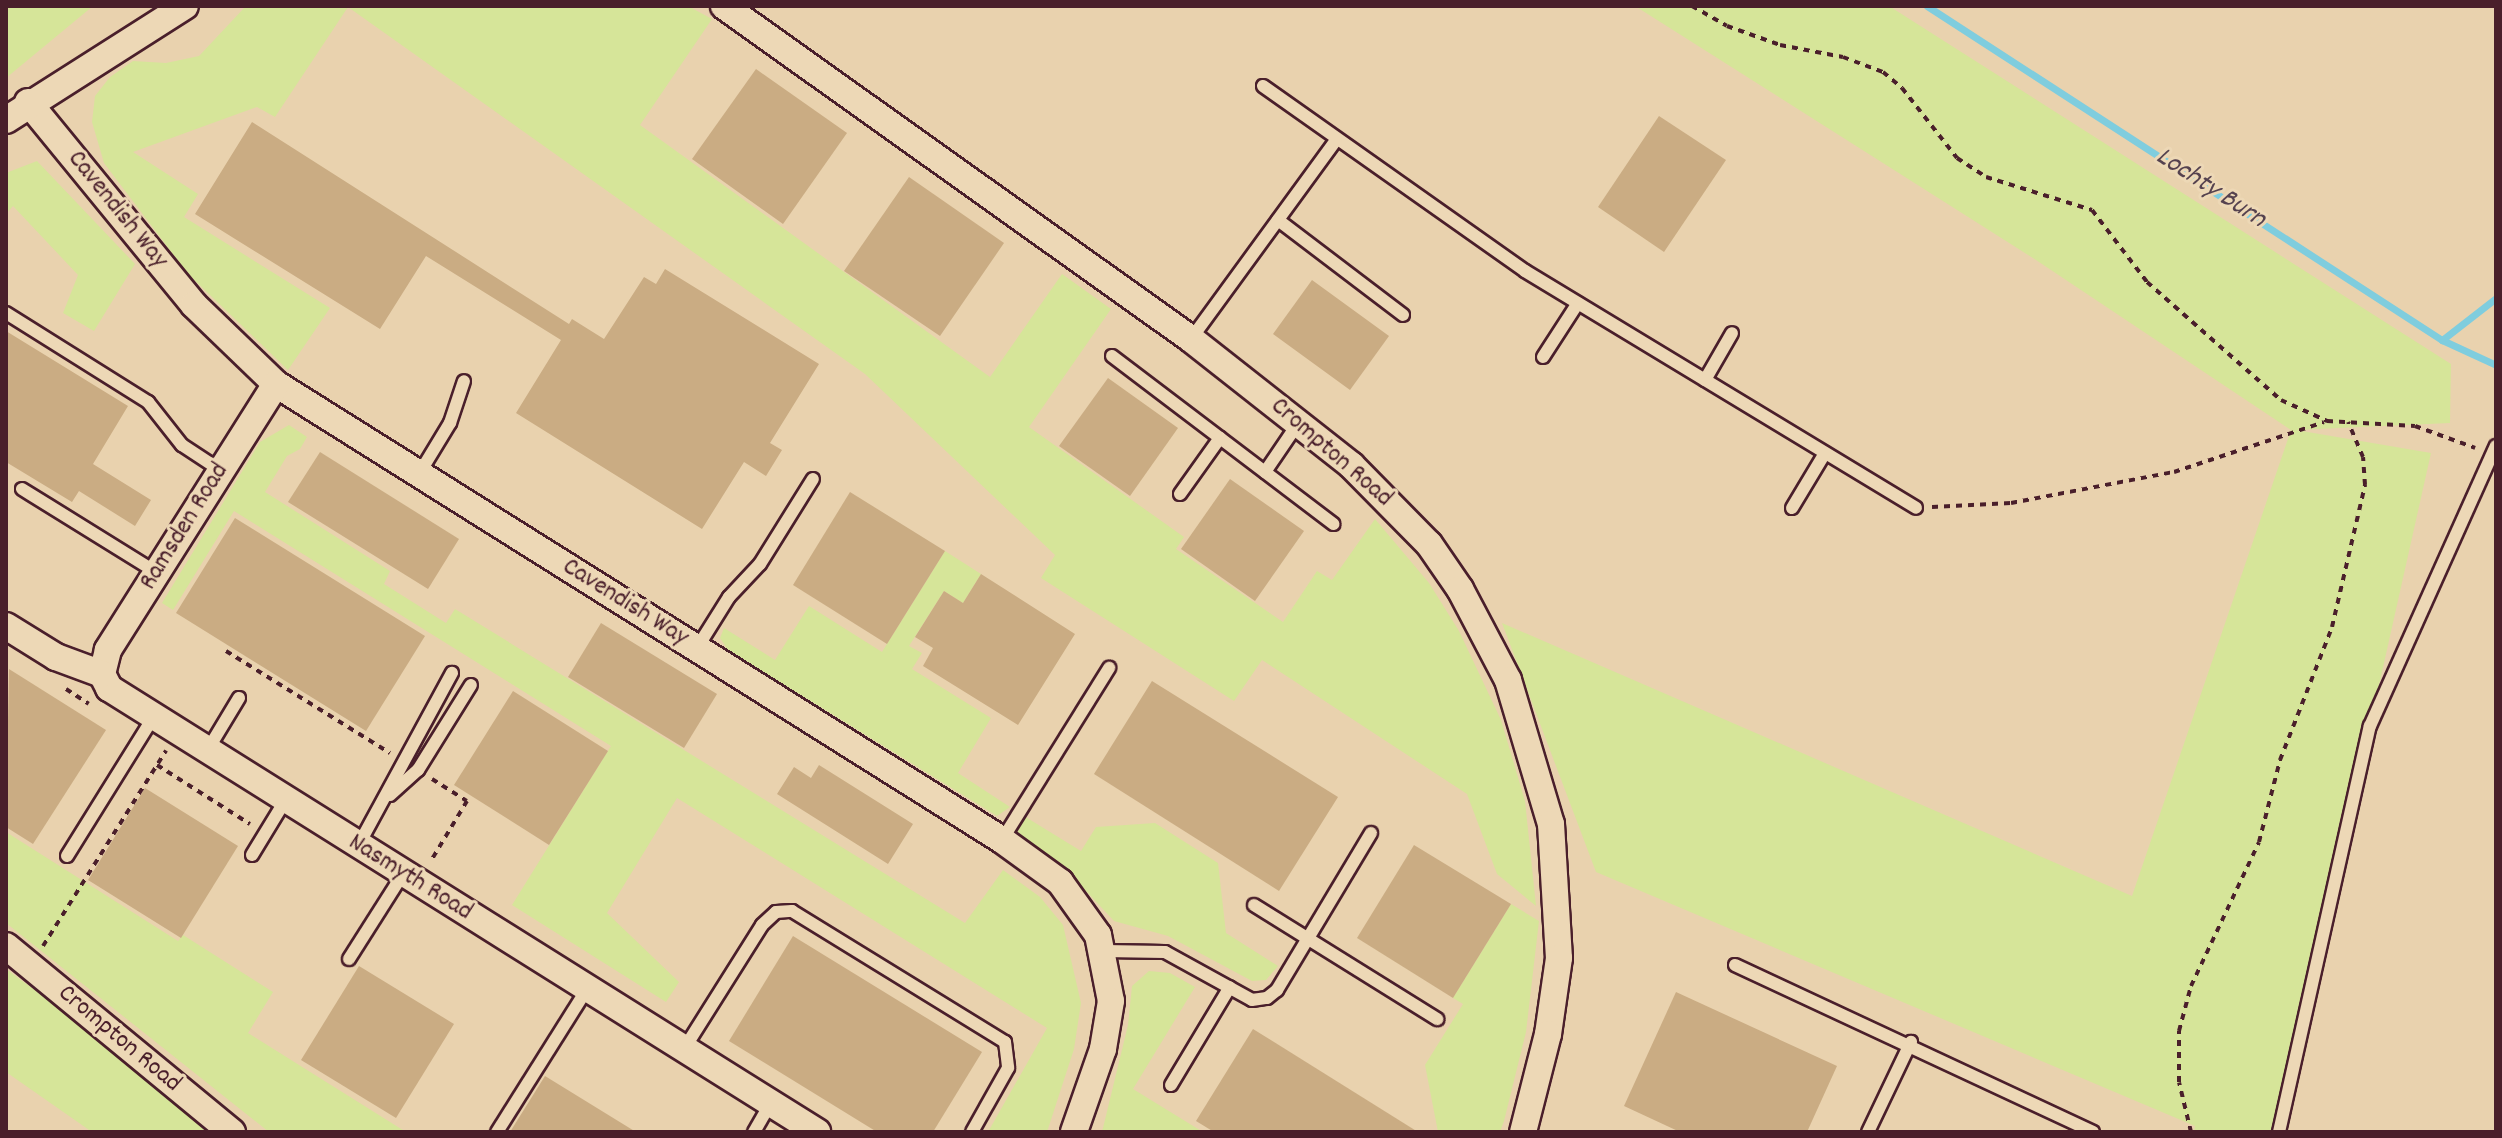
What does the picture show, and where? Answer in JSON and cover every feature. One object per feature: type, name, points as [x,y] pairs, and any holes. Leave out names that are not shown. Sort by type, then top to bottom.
[{"type":"street","points":[[6,120],[28,102],[185,6]]},
{"type":"street","name":"Crompton Road","points":[[724,6],[1191,339],[1351,465],[1429,544],[1485,633],[1526,727],[1551,824],[1560,922],[1555,995],[1523,1132]]},
{"type":"street","name":"Cavendish Way","points":[[28,102],[194,305],[276,384],[1002,840],[1075,898],[1104,951],[1110,1018],[1074,1132]]},
{"type":"street","name":"Ramsden Road","points":[[102,674],[105,655],[276,384]]},
{"type":"street","name":"Nasmyth Road","points":[[6,627],[56,657],[102,674],[113,692],[147,728],[207,751],[817,1132]]},
{"type":"street","name":"Crompton Road","points":[[6,946],[232,1132]]},
{"type":"lane","points":[[1263,86],[1336,140],[1578,303],[1916,508]]},
{"type":"lane","points":[[1191,339],[1336,140]]},
{"type":"lane","points":[[1278,220],[1403,315]]},
{"type":"lane","points":[[1543,357],[1578,303]]},
{"type":"lane","points":[[6,313],[148,402],[182,445],[220,470]]},
{"type":"lane","points":[[1705,380],[1732,333]]},
{"type":"lane","points":[[1112,356],[1333,524]]},
{"type":"lane","points":[[419,474],[450,423],[464,381]]},
{"type":"lane","points":[[1265,472],[1299,422]]},
{"type":"lane","points":[[1180,494],[1220,438]]},
{"type":"lane","points":[[2279,1132],[2370,726],[2494,450]]},
{"type":"lane","points":[[1792,508],[1825,453]]},
{"type":"lane","points":[[697,648],[729,597],[760,564],[813,479]]},
{"type":"lane","points":[[22,489],[156,572]]},
{"type":"lane","points":[[1002,840],[1109,668]]},
{"type":"lane","points":[[358,846],[390,795],[401,760],[452,673]]},
{"type":"lane","points":[[390,795],[418,770],[471,685]]},
{"type":"lane","points":[[207,751],[239,698]]},
{"type":"lane","points":[[67,856],[147,728]]},
{"type":"lane","points":[[252,855],[285,801]]},
{"type":"lane","points":[[1104,951],[1165,952],[1252,1000],[1273,994],[1371,833]]},
{"type":"lane","points":[[349,959],[403,874]]},
{"type":"lane","points":[[1254,905],[1437,1019]]},
{"type":"lane","points":[[684,1049],[762,925],[776,912],[792,911],[1005,1042],[1008,1068],[972,1132]]},
{"type":"lane","points":[[1735,965],[1911,1042],[2093,1132]]},
{"type":"lane","points":[[1171,1085],[1230,987]]},
{"type":"lane","points":[[497,1132],[587,989]]},
{"type":"lane","points":[[1868,1132],[1911,1042]]},
{"type":"lane","points":[[754,1132],[771,1103]]},
{"type":"path","points":[[1692,6],[1727,26],[1780,45],[1843,57],[1883,72],[1902,88],[1957,158],[1986,177],[2092,210],[2147,282],[2281,400],[2327,421]]},
{"type":"path","points":[[1916,508],[2011,503],[2174,472],[2327,421],[2415,426],[2494,450]]},
{"type":"path","points":[[2191,1132],[2179,1082],[2179,1031],[2191,986],[2259,842],[2280,760],[2332,627],[2365,485],[2363,457],[2348,422]]},
{"type":"path","points":[[226,651],[401,760]]},
{"type":"path","points":[[60,686],[100,711]]},
{"type":"path","points":[[147,728],[165,753]]},
{"type":"path","points":[[51,934],[156,767],[266,833]]},
{"type":"path","points":[[418,770],[467,801],[432,859]]},
{"type":"green space","points":[[6,6],[93,6],[6,78]]},
{"type":"green space","points":[[246,6],[688,6],[712,19],[640,125],[990,377],[1062,274],[1111,309],[1029,427],[1184,537],[1176,549],[1283,622],[1317,571],[1332,580],[1375,519],[1429,583],[1459,631],[1501,720],[1525,801],[1536,906],[1497,874],[1467,794],[1262,660],[1234,701],[1041,578],[1055,555],[865,374],[348,7],[275,117],[257,107],[133,152],[198,194],[184,217],[330,308],[288,370],[188,274],[104,163],[92,122],[95,96],[110,77],[133,61],[166,63],[199,56]]},
{"type":"green space","points":[[1635,6],[1889,6],[2451,364],[2450,423],[2296,430],[2431,453],[2279,1132],[2194,1132],[2195,1126],[1596,872],[1502,623],[2132,896],[2291,430],[2036,260]]},
{"type":"green space","points":[[37,161],[135,264],[94,331],[63,313],[78,275],[13,206],[6,214],[6,173]]},
{"type":"green space","points":[[289,425],[307,437],[300,449],[287,456],[265,492],[390,571],[384,584],[446,623],[455,609],[965,923],[1003,870],[1040,897],[1063,925],[1081,1003],[1074,1049],[1047,1132],[988,1132],[1047,1028],[677,798],[607,913],[679,982],[666,1002],[512,905],[611,746],[234,511],[173,610],[162,603],[260,442]]},
{"type":"green space","points":[[945,551],[981,574],[963,603],[944,591],[909,646],[922,653],[912,669],[991,718],[958,773],[1010,807],[997,816],[728,650],[720,638],[724,628],[775,660],[809,606],[882,652]]},
{"type":"green space","points":[[1024,816],[1081,851],[1096,827],[1155,823],[1218,863],[1226,933],[1278,966],[1266,980],[1252,981],[1168,936],[1114,921],[1072,876],[1016,835]]},
{"type":"green space","points":[[6,832],[178,941],[183,935],[273,992],[248,1033],[406,1132],[269,1132],[6,923]]},
{"type":"green space","points":[[1511,904],[1539,921],[1526,1032],[1504,1121],[1500,1132],[1438,1132],[1425,1065],[1463,1004],[1453,998]]},
{"type":"green space","points":[[6,969],[95,1034],[207,1132],[92,1132],[6,1072]]},
{"type":"green space","points":[[1149,971],[1170,973],[1195,987],[1133,1089],[1203,1132],[1102,1132],[1128,1025],[1132,986]]},
{"type":"building","points":[[756,69],[847,133],[783,224],[692,159]]},
{"type":"building","points":[[1659,116],[1726,160],[1664,252],[1598,207]]},
{"type":"building","points":[[252,122],[569,324],[572,319],[604,339],[644,277],[656,284],[665,269],[819,364],[770,443],[782,450],[766,476],[744,462],[702,529],[516,413],[561,340],[426,256],[380,329],[195,214]]},
{"type":"building","points":[[909,177],[1004,243],[940,336],[844,271]]},
{"type":"building","points":[[1312,280],[1389,336],[1350,390],[1273,334]]},
{"type":"building","points":[[6,331],[128,406],[93,464],[151,500],[135,526],[79,491],[72,502],[6,462]]},
{"type":"building","points":[[1108,378],[1178,428],[1130,496],[1059,446]]},
{"type":"building","points":[[320,452],[459,539],[428,589],[288,502]]},
{"type":"building","points":[[1230,479],[1304,531],[1255,601],[1181,549]]},
{"type":"building","points":[[850,492],[945,551],[887,644],[793,585]]},
{"type":"building","points":[[235,518],[425,636],[366,731],[176,613]]},
{"type":"building","points":[[981,574],[1075,634],[1018,725],[923,666],[933,648],[915,637],[944,591],[963,603]]},
{"type":"building","points":[[601,623],[717,694],[684,748],[568,677]]},
{"type":"building","points":[[9,669],[106,730],[33,844],[6,827]]},
{"type":"building","points":[[1152,681],[1338,797],[1279,891],[1094,774]]},
{"type":"building","points":[[513,691],[608,751],[549,845],[454,785]]},
{"type":"building","points":[[819,765],[913,824],[888,864],[777,794],[794,767],[811,778]]},
{"type":"building","points":[[145,788],[238,846],[181,938],[88,880]]},
{"type":"building","points":[[1414,845],[1511,904],[1453,998],[1357,938]]},
{"type":"building","points":[[793,936],[982,1052],[933,1132],[877,1132],[729,1041]]},
{"type":"building","points":[[359,966],[454,1024],[396,1118],[301,1060]]},
{"type":"building","points":[[1676,992],[1837,1066],[1807,1132],[1680,1132],[1624,1106]]},
{"type":"building","points":[[1253,1029],[1418,1132],[1214,1132],[1196,1121]]},
{"type":"building","points":[[545,1076],[636,1132],[510,1132]]},
{"type":"waterway","name":"Lochty Burn","points":[[1927,6],[2442,340],[2496,365]]},
{"type":"waterway","points":[[2442,340],[2496,298]]}]
